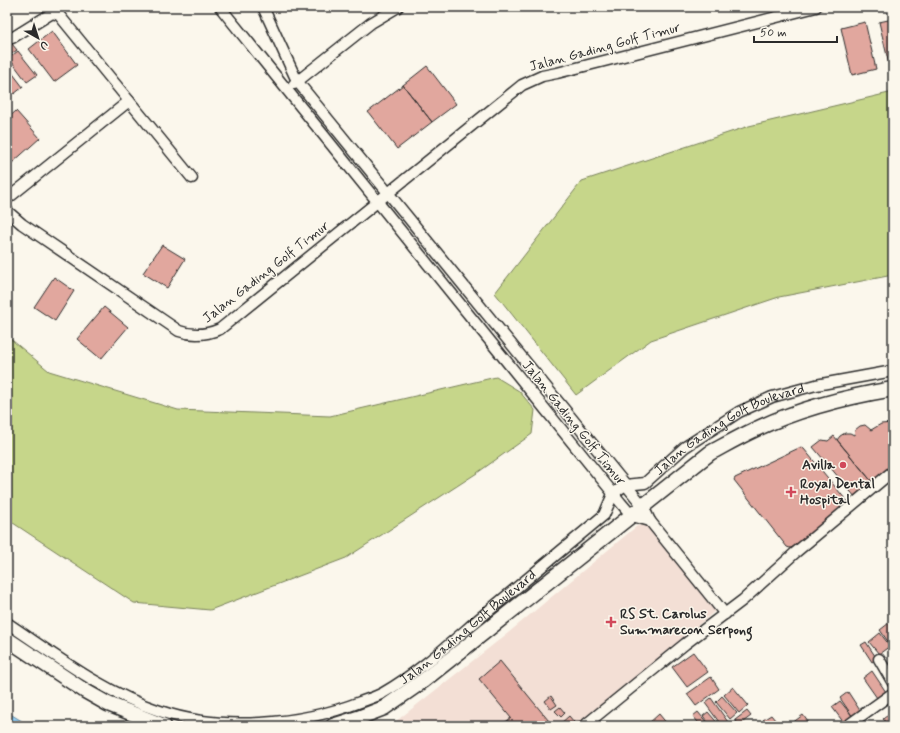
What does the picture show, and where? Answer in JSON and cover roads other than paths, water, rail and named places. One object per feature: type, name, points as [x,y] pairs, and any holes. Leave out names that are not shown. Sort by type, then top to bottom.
[{"type":"main road","name":"Jalan Gading Golf Boulevard","points":[[333,726],[384,708],[423,681],[710,453],[754,430],[804,410],[856,395],[893,389]]},
{"type":"main road","points":[[7,639],[85,691],[108,704],[164,726]]},
{"type":"street","name":"Jalan Gading Golf Timur","points":[[220,7],[632,516]]},
{"type":"street","name":"Jalan Gading Golf Timur","points":[[263,7],[297,81],[643,506],[650,521],[725,614]]},
{"type":"street","points":[[288,90],[297,81],[371,23],[398,7]]},
{"type":"street","name":"Jalan Gading Golf Timur","points":[[389,193],[517,88],[535,78],[816,7]]},
{"type":"street","points":[[12,38],[52,13],[59,15],[192,178]]},
{"type":"street","points":[[7,198],[129,100]]},
{"type":"street","points":[[378,201],[389,193]]},
{"type":"street","name":"Jalan Gading Golf Timur","points":[[7,212],[22,224],[179,331],[189,335],[209,334],[220,329],[378,201]]},
{"type":"street","name":"Jalan Gading Golf Boulevard","points":[[7,623],[85,674],[126,698],[160,712],[209,722],[254,723],[297,719],[341,709],[382,693],[420,668],[604,515],[613,494],[625,484],[645,483],[685,447],[739,412],[772,397],[816,385],[893,371]]},
{"type":"street","points":[[584,726],[685,644],[743,600],[813,537],[893,471]]},
{"type":"street","points":[[632,516],[650,521]]},
{"type":"street","points":[[879,659],[893,683]]},
{"type":"street","points":[[848,726],[893,693]]},
{"type":"water","points":[[7,712],[30,726],[7,726]]},
{"type":"place","name":"Avilla","points":[[843,465]]},
{"type":"place","name":"Royal Dental Hospital","points":[[791,492]]},
{"type":"place","name":"RS St. Carolus Summarecon Serpong","points":[[611,622]]}]
